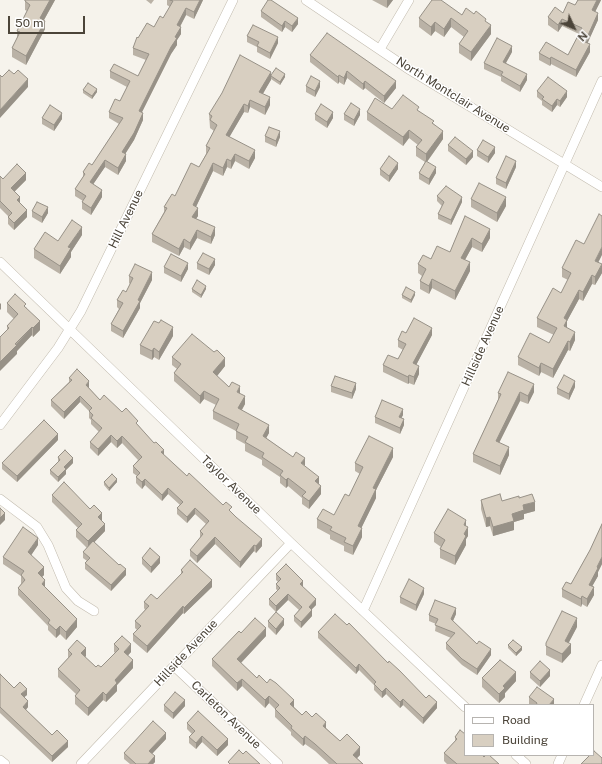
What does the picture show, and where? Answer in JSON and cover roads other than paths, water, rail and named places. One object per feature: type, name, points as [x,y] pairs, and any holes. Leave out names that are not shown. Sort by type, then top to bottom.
[{"type":"street","name":"Hill Avenue","points":[[0,425],[58,348],[81,311],[233,0]]},
{"type":"street","name":"North Montclair Avenue","points":[[306,0],[410,70],[602,187]]},
{"type":"street","points":[[380,49],[408,0]]},
{"type":"street","name":"Hillside Avenue","points":[[363,611],[602,81]]},
{"type":"street","name":"Taylor Avenue","points":[[0,262],[291,543],[464,706]]},
{"type":"street","points":[[0,499],[37,527],[48,545],[66,588],[78,601],[94,611]]},
{"type":"street","name":"Hillside Avenue","points":[[82,764],[291,543]]},
{"type":"street","points":[[584,704],[602,665]]},
{"type":"street","name":"Carleton Avenue","points":[[174,666],[278,764]]},
{"type":"street","points":[[517,756],[526,764]]},
{"type":"street","points":[[0,760],[5,764]]}]
